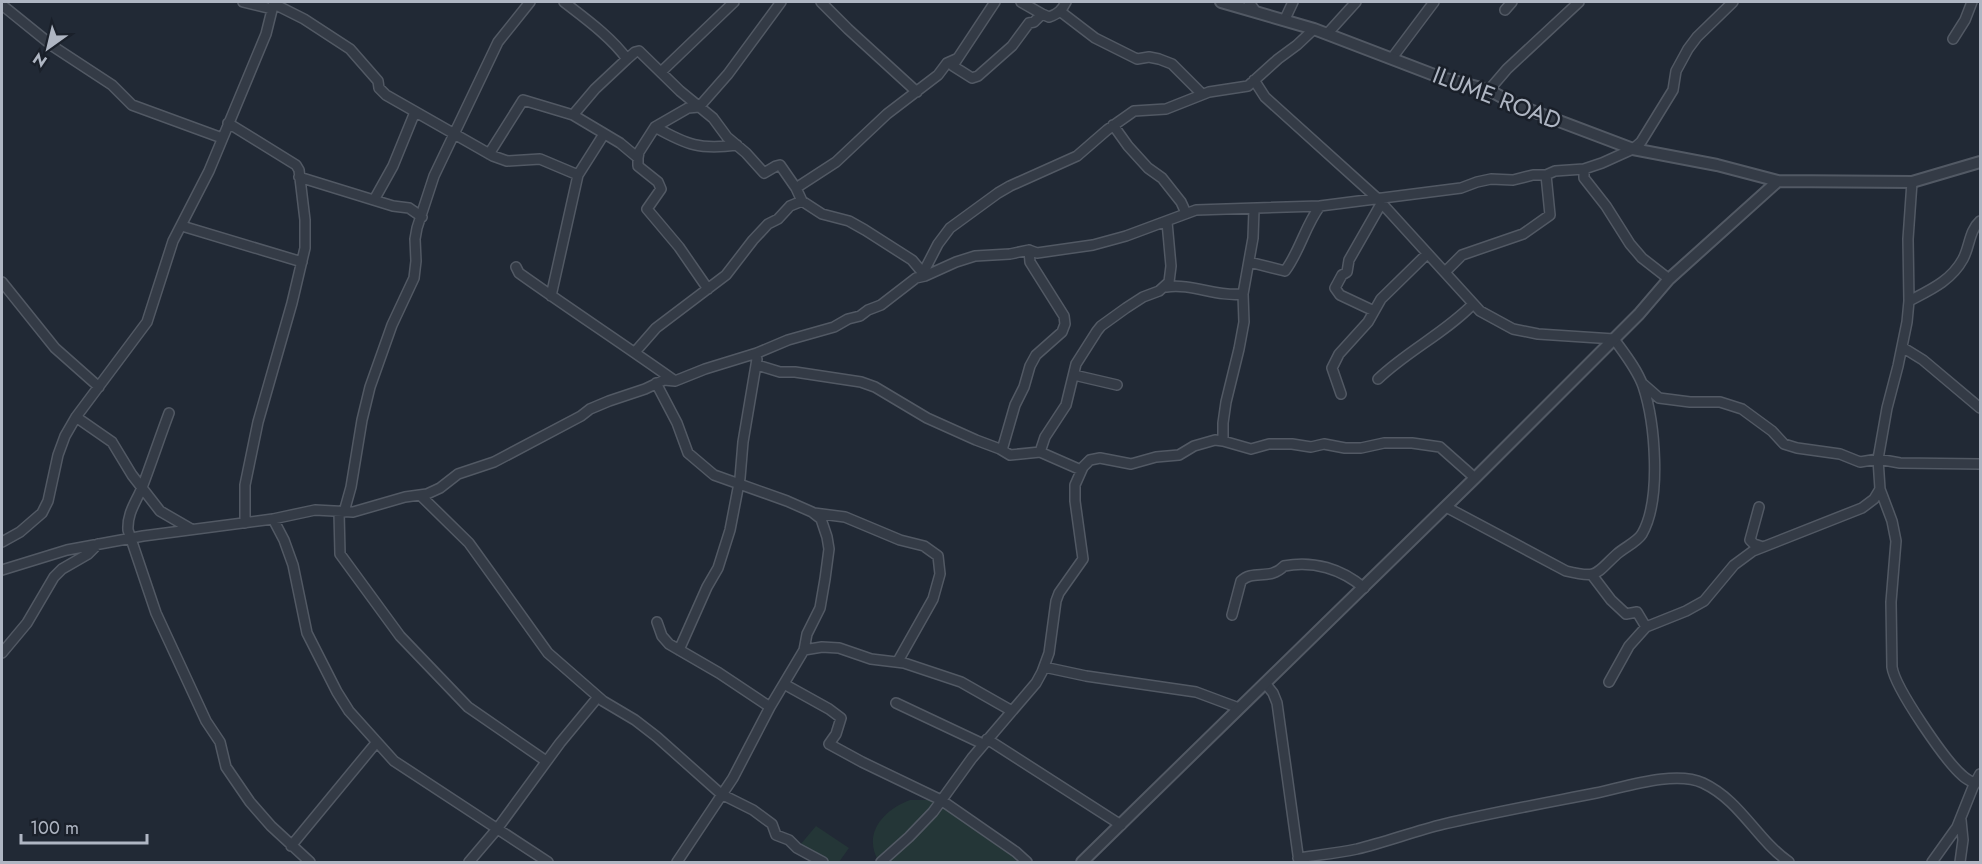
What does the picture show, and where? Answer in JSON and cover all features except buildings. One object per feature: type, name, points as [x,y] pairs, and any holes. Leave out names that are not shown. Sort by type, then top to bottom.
[{"type":"street","points":[[243,2],[273,5],[304,19],[344,44],[378,81],[379,88],[386,95],[489,154],[507,161],[540,159],[578,175]]},
{"type":"street","points":[[530,2],[498,42],[439,164],[426,201],[415,239],[414,278],[388,334],[370,387],[351,487],[342,512],[340,554],[400,636],[468,707],[546,761]]},
{"type":"street","points":[[661,72],[734,2]]},
{"type":"street","points":[[708,289],[679,247],[646,209],[661,189],[658,182],[638,166],[639,152],[655,127],[688,108],[699,107],[728,74],[781,2]]},
{"type":"street","points":[[953,66],[995,2]]},
{"type":"street","points":[[1021,2],[1049,17],[1061,12],[1066,2]]},
{"type":"street","name":"ILUME ROAD","points":[[1221,2],[1285,19],[1442,78],[1489,90],[1514,104],[1633,149],[1717,165],[1778,181],[1912,182],[1980,162]]},
{"type":"street","points":[[1249,2],[1256,12]]},
{"type":"street","points":[[1285,19],[1293,2]]},
{"type":"street","points":[[1327,34],[1356,2]]},
{"type":"street","points":[[1392,58],[1434,2]]},
{"type":"street","points":[[1505,10],[1512,2]]},
{"type":"street","points":[[1489,90],[1579,2]]},
{"type":"street","points":[[2,570],[67,550],[98,544],[273,519],[315,510],[342,512],[365,510],[405,497],[434,491],[458,474],[501,459],[609,401],[664,380],[675,381],[758,353],[788,340],[834,327],[848,319],[860,316],[867,310],[881,306],[916,278],[975,256],[1010,254],[1029,250],[1037,253],[1094,245],[1167,222],[1186,213],[1209,209],[1254,210],[1379,201],[1461,188],[1491,179],[1514,180],[1533,175],[1546,175],[1555,171],[1584,169],[1608,161],[1633,149],[1641,142],[1673,90],[1679,62],[1697,37],[1733,2]]},
{"type":"street","points":[[1953,39],[1965,20],[1972,2]]},
{"type":"street","points":[[570,3],[627,59]]},
{"type":"street","points":[[824,3],[917,92]]},
{"type":"street","points":[[2,5],[54,47],[112,86],[132,105],[222,138]]},
{"type":"street","points":[[2,542],[28,526],[46,507],[61,444],[76,417],[147,322],[168,254],[203,185],[266,34],[273,5]]},
{"type":"street","points":[[1061,12],[1095,38],[1137,59],[1149,57],[1172,64],[1202,94]]},
{"type":"street","points":[[953,66],[972,78],[978,76],[1012,46],[1029,23],[1034,22],[1042,14]]},
{"type":"street","points":[[924,275],[938,244],[950,228],[1010,186],[1077,156],[1113,125],[1134,111],[1166,109],[1202,94],[1248,86],[1314,29]]},
{"type":"street","points":[[573,115],[595,89],[635,52],[639,51],[680,92],[713,118],[727,137],[764,173],[780,165],[802,201],[822,214],[849,221],[865,230],[912,260],[924,275]]},
{"type":"street","points":[[796,188],[836,162],[887,114],[938,75],[947,63],[956,59],[953,66]]},
{"type":"street","points":[[1254,80],[1265,97],[1379,201],[1485,315],[1513,329],[1538,334],[1614,339]]},
{"type":"street","points":[[489,154],[523,100],[573,115],[620,143],[638,158]]},
{"type":"street","points":[[375,200],[393,166],[416,112]]},
{"type":"street","points":[[228,123],[293,163],[299,170],[306,234],[302,262],[258,422],[245,485],[245,523]]},
{"type":"street","points":[[1113,125],[1148,168],[1162,178],[1186,213]]},
{"type":"street","points":[[655,127],[677,139],[699,147],[716,148],[737,145]]},
{"type":"street","points":[[551,296],[578,175],[604,134]]},
{"type":"street","points":[[1584,169],[1584,178],[1606,206],[1630,244],[1642,258],[1669,279]]},
{"type":"street","points":[[1445,272],[1462,255],[1523,234],[1550,215],[1546,175]]},
{"type":"street","points":[[299,177],[409,208],[422,217]]},
{"type":"street","points":[[1082,862],[1446,507],[1639,314],[1669,279],[1778,181]]},
{"type":"street","points":[[1912,182],[1908,239],[1909,301],[1902,347],[1887,408],[1878,459],[1880,489],[1895,531],[1890,633],[1893,674],[1910,706],[1949,762],[1975,784]]},
{"type":"street","points":[[409,208],[426,201]]},
{"type":"street","points":[[635,352],[656,328],[726,274],[768,224],[778,219],[790,206],[802,201]]},
{"type":"street","points":[[1374,311],[1340,295],[1335,288],[1342,275],[1347,272],[1348,260],[1379,201]]},
{"type":"street","points":[[1248,262],[1286,271],[1310,220],[1320,206]]},
{"type":"street","points":[[1223,441],[1226,402],[1244,322],[1243,294],[1253,238],[1254,210]]},
{"type":"street","points":[[1909,301],[1944,282],[1953,272],[1963,258],[1973,229],[1980,221]]},
{"type":"street","points":[[1040,452],[1045,436],[1066,405],[1076,364],[1101,326],[1143,297],[1166,286],[1171,276],[1167,222]]},
{"type":"street","points":[[182,226],[302,262]]},
{"type":"street","points":[[1002,450],[1015,405],[1024,387],[1030,366],[1036,355],[1062,332],[1065,324],[1064,316],[1030,262],[1029,250]]},
{"type":"street","points":[[1341,394],[1333,373],[1333,364],[1339,354],[1368,322],[1381,299],[1427,254]]},
{"type":"street","points":[[516,267],[519,273],[584,320],[635,352],[675,381]]},
{"type":"street","points":[[2,282],[55,348],[99,387]]},
{"type":"street","points":[[1166,286],[1201,288],[1223,295],[1243,294]]},
{"type":"street","points":[[1378,379],[1411,351],[1449,326],[1473,304]]},
{"type":"street","points":[[1446,507],[1566,571],[1592,575],[1598,573],[1641,535],[1646,525],[1655,485],[1651,416],[1642,383],[1614,339]]},
{"type":"street","points":[[1902,347],[1923,360],[1980,408]]},
{"type":"street","points":[[679,650],[706,587],[717,568],[730,530],[758,353]]},
{"type":"street","points":[[757,365],[780,372],[795,372],[861,382],[907,404],[927,418],[1010,455],[1040,452],[1081,470]]},
{"type":"street","points":[[1074,375],[1117,385]]},
{"type":"street","points":[[656,383],[677,423],[688,453],[714,475],[788,501],[812,512],[821,519],[829,549],[820,608],[807,634],[804,650],[770,707],[733,778],[677,862]]},
{"type":"street","points":[[1642,383],[1659,398],[1690,402],[1720,402],[1742,409],[1789,446],[1807,451],[1840,454],[1860,462],[1878,459],[1900,463],[1980,464]]},
{"type":"street","points":[[169,413],[142,489],[129,515],[128,530],[143,578],[156,613],[206,721],[220,742],[226,767],[250,802],[291,846],[310,862]]},
{"type":"street","points":[[76,417],[112,442],[142,489],[160,511],[191,530]]},
{"type":"street","points":[[880,862],[909,837],[941,801],[985,742],[1036,683],[1049,653],[1056,601],[1064,584],[1083,559],[1074,494],[1081,470],[1090,460],[1100,458],[1131,464],[1156,457],[1179,455],[1215,440],[1251,448],[1269,444],[1311,447],[1324,444],[1353,448],[1370,448],[1384,443],[1427,445],[1440,447],[1446,451],[1475,478]]},
{"type":"street","points":[[1609,682],[1629,646],[1646,627],[1704,601],[1744,557],[1763,547],[1862,508],[1874,499],[1880,489]]},
{"type":"street","points":[[420,495],[469,543],[548,653],[610,707],[635,720],[657,737],[721,794],[753,810],[772,824],[776,835],[789,840],[797,848],[823,862]]},
{"type":"street","points":[[1759,507],[1750,540],[1763,547]]},
{"type":"street","points":[[812,512],[845,517],[900,540],[924,546],[939,556],[940,574],[936,590],[898,661]]},
{"type":"street","points":[[273,519],[293,565],[304,620],[311,642],[349,711],[376,743],[417,778],[548,862]]},
{"type":"street","points":[[2,653],[27,623],[54,577],[62,569],[92,551],[98,544]]},
{"type":"street","points":[[1232,615],[1241,580],[1244,577],[1278,573],[1284,566],[1317,565],[1334,569],[1347,574],[1364,588]]},
{"type":"street","points":[[1592,575],[1611,600],[1626,614],[1637,612],[1646,627]]},
{"type":"street","points":[[657,622],[664,640],[770,707]]},
{"type":"street","points":[[804,650],[822,647],[839,648],[871,659],[898,661],[961,682],[1012,711]]},
{"type":"street","points":[[1044,667],[1086,676],[1196,692],[1239,708]]},
{"type":"street","points":[[1265,683],[1277,703],[1299,860],[1354,849],[1496,812],[1642,783],[1689,778],[1725,796],[1775,851],[1789,862]]},
{"type":"street","points":[[784,684],[830,709],[841,718],[836,734],[829,744],[941,801],[1027,862]]},
{"type":"street","points":[[469,862],[598,697]]},
{"type":"street","points":[[896,703],[985,742],[1121,825]]},
{"type":"street","points":[[291,846],[376,743]]},
{"type":"street","points":[[1932,862],[1950,838],[1961,818],[1980,774]]},
{"type":"street","points":[[1960,862],[1963,840],[1961,818]]},
{"type":"shaded area","points":[[910,800],[933,800],[1022,862],[879,862],[874,852],[873,842],[878,824],[891,810]]},
{"type":"shaded area","points":[[816,826],[849,848],[839,862],[830,862],[800,845]]}]
